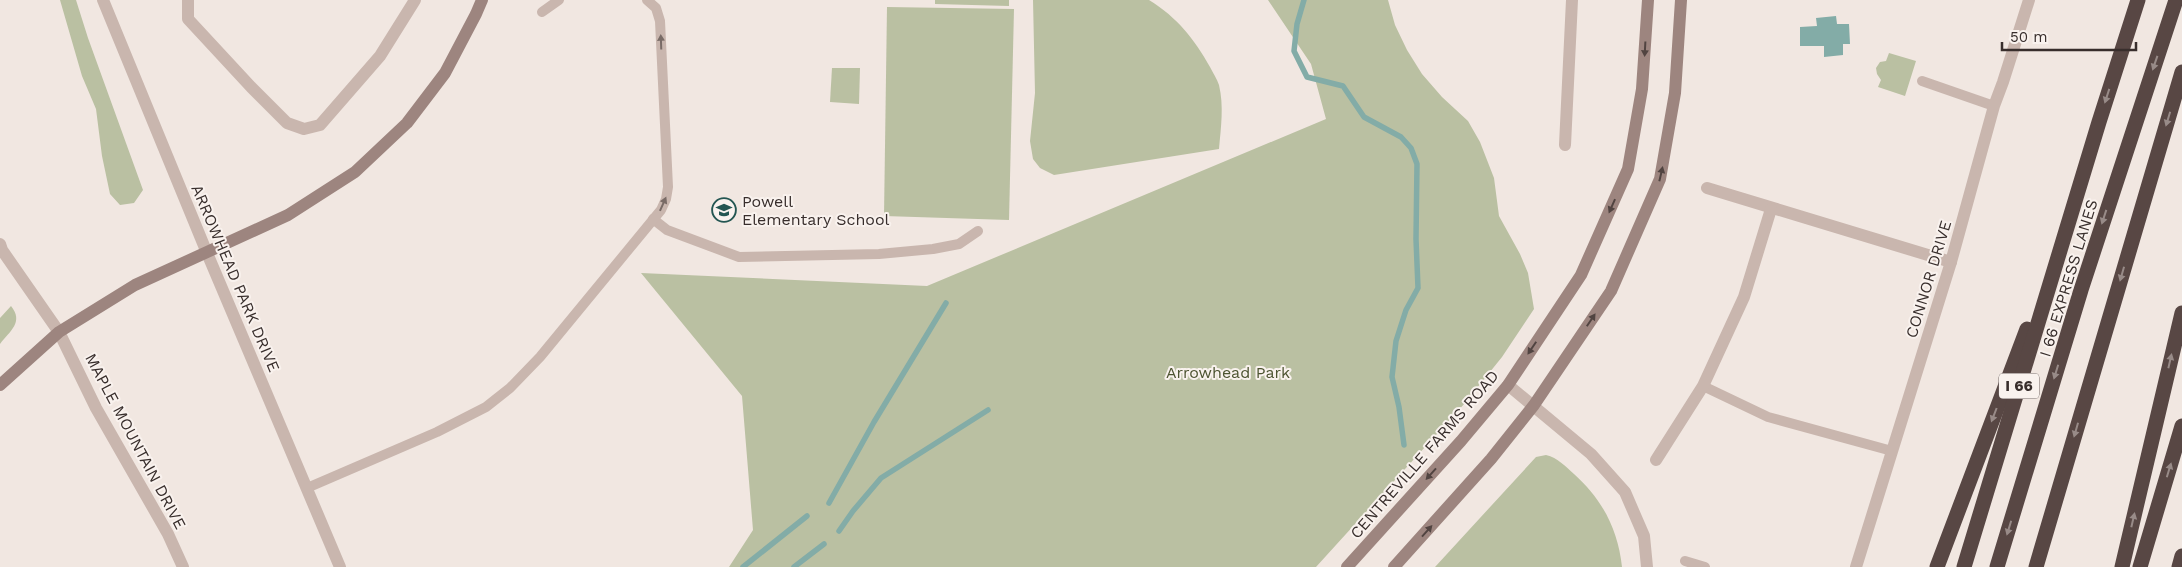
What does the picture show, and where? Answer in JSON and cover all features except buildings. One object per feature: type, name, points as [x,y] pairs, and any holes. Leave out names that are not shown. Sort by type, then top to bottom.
[{"type":"highway","name":"I 66","points":[[1964,567],[2073,206],[2138,0]]},
{"type":"highway","name":"I 66 EXPRESS LANES","points":[[1997,567],[2101,227],[2176,0]]},
{"type":"highway","points":[[2036,567],[2182,72]]},
{"type":"highway","points":[[1937,567],[2073,206]]},
{"type":"highway","points":[[2122,567],[2182,313]]},
{"type":"highway","points":[[2140,567],[2182,426]]},
{"type":"highway","points":[[2179,567],[2182,556]]},
{"type":"street","name":"ARROWHEAD PARK DRIVE","points":[[103,0],[207,253],[340,567]]},
{"type":"street","points":[[188,0],[188,19],[203,37],[287,123],[304,129],[320,125],[342,102],[380,56],[415,0]]},
{"type":"street","points":[[0,385],[59,332],[135,284],[288,215],[355,172],[408,123],[445,73],[482,0]]},
{"type":"street","points":[[1565,145],[1572,0]]},
{"type":"street","name":"CENTREVILLE FARMS ROAD","points":[[1347,567],[1461,441],[1508,385],[1581,275],[1628,169],[1642,90],[1648,0]]},
{"type":"street","points":[[1394,567],[1491,459],[1534,405],[1610,291],[1660,179],[1675,93],[1681,0]]},
{"type":"street","name":"CONNOR DRIVE","points":[[1856,567],[1951,262],[1994,106],[2004,82],[2029,0]]},
{"type":"street","points":[[1707,188],[1771,209],[1828,224],[1951,262]]},
{"type":"street","points":[[1656,460],[1703,386],[1744,297],[1771,209]]},
{"type":"street","name":"MAPLE MOUNTAIN DRIVE","points":[[0,244],[2,250],[59,332],[96,408],[168,534],[183,567]]},
{"type":"street","points":[[1508,385],[1592,454],[1625,492],[1644,536],[1647,567]]},
{"type":"lane","points":[[542,12],[559,0]]},
{"type":"lane","points":[[307,488],[437,432],[486,407],[510,388],[540,357],[653,219],[666,200],[668,187],[660,21],[656,8],[646,0]]},
{"type":"lane","points":[[1922,81],[1994,106]]},
{"type":"lane","points":[[653,219],[666,230],[739,256],[859,255],[933,249],[959,244],[978,231]]},
{"type":"lane","points":[[1703,386],[1768,417],[1892,451]]},
{"type":"lane","points":[[1685,561],[1705,567]]},
{"type":"green space","points":[[60,0],[76,0],[143,190],[134,203],[120,205],[110,194],[102,156],[96,109],[82,76]]},
{"type":"green space","points":[[935,0],[1009,0],[1009,6],[935,4]]},
{"type":"green space","points":[[1033,0],[1149,0],[1168,14],[1191,38],[1218,83],[1222,109],[1219,149],[1054,175],[1040,168],[1033,159],[1030,141],[1035,93]]},
{"type":"green space","name":"Arrowhead Park","points":[[1268,0],[1388,0],[1395,25],[1407,50],[1422,74],[1442,97],[1468,121],[1480,142],[1494,178],[1499,216],[1528,273],[1534,309],[1502,357],[1465,403],[1316,567],[729,567],[753,530],[742,396],[641,273],[927,286],[1326,119],[1311,64]]},
{"type":"green space","points":[[887,7],[1014,9],[1009,220],[884,216]]},
{"type":"green space","points":[[1889,53],[1916,61],[1905,96],[1878,87],[1881,80],[1876,68],[1880,62],[1886,61]]},
{"type":"green space","points":[[832,68],[860,68],[859,104],[830,102]]},
{"type":"green space","points":[[11,306],[15,312],[16,322],[0,344],[0,318]]},
{"type":"green space","points":[[1546,455],[1558,460],[1568,468],[1600,504],[1617,540],[1622,567],[1435,567],[1536,457]]},
{"type":"water","points":[[1836,16],[1837,24],[1849,24],[1850,44],[1843,44],[1843,55],[1824,57],[1824,46],[1800,46],[1800,27],[1817,26],[1816,18]]},
{"type":"waterway","points":[[1304,0],[1297,24],[1294,51],[1307,77],[1343,86],[1364,117],[1401,137],[1411,148],[1417,164],[1416,239],[1418,288],[1406,310],[1396,341],[1392,377],[1399,407],[1404,445]]},
{"type":"waterway","points":[[829,503],[874,422],[946,303]]},
{"type":"waterway","points":[[839,531],[881,478],[988,410]]},
{"type":"waterway","points":[[743,567],[807,516]]},
{"type":"waterway","points":[[794,567],[824,544]]},
{"type":"place","name":"Powell Elementary School","points":[[724,210]]}]
